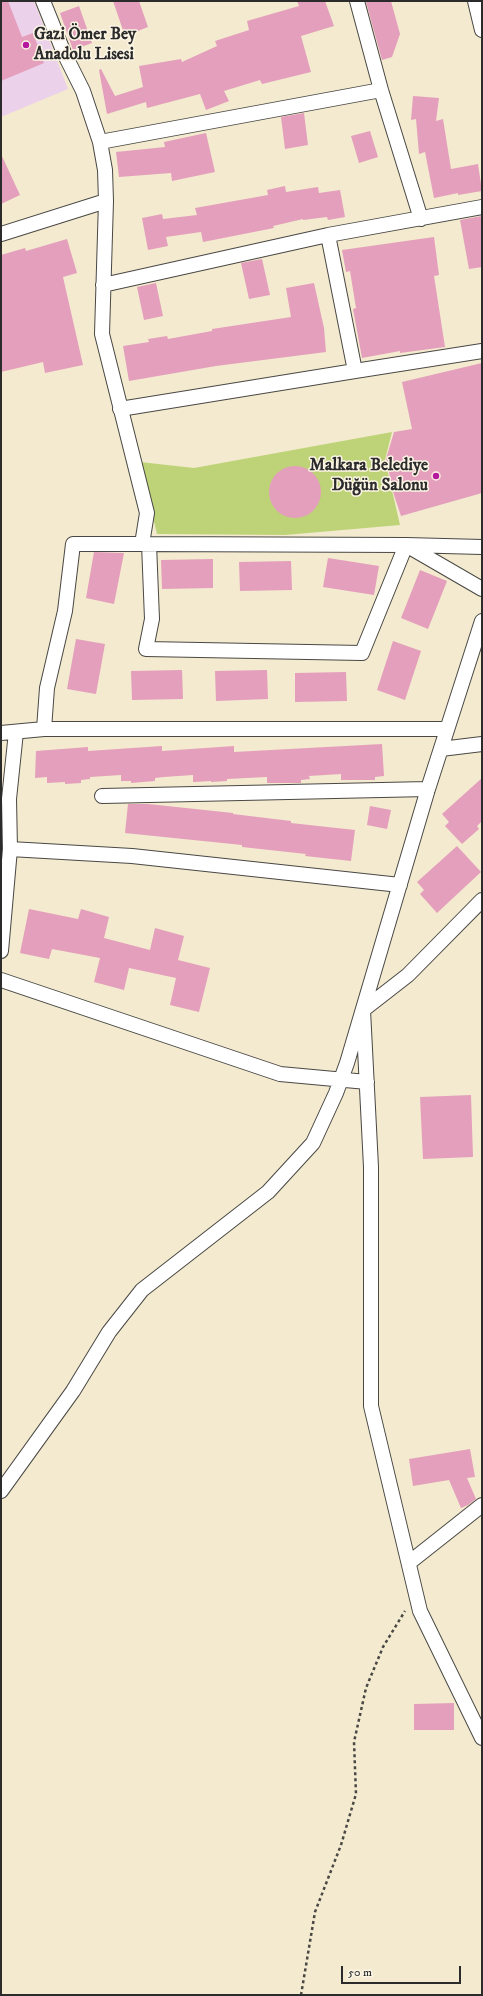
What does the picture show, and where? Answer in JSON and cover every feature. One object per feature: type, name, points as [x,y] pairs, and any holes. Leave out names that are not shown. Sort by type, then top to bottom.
[{"type":"street","points":[[44,1],[64,53],[83,91],[100,142],[105,170],[106,200],[102,334],[147,513],[145,544],[152,619],[146,649],[362,653],[406,545]]},
{"type":"street","points":[[357,1],[381,90],[421,219]]},
{"type":"street","points":[[475,1],[482,30]]},
{"type":"street","points":[[100,142],[381,90]]},
{"type":"street","points":[[1,234],[106,200]]},
{"type":"street","points":[[103,285],[328,235],[482,207]]},
{"type":"street","points":[[328,235],[355,371]]},
{"type":"street","points":[[120,409],[482,351]]},
{"type":"street","points":[[44,729],[47,688],[65,611],[73,544],[406,545],[482,547]]},
{"type":"street","points":[[406,545],[482,589]]},
{"type":"street","points":[[1,1491],[72,1391],[109,1332],[142,1290],[268,1192],[313,1143],[341,1079],[363,1010],[428,789],[482,620]]},
{"type":"street","points":[[1,733],[44,729],[447,729]]},
{"type":"street","points":[[1,951],[10,849],[9,798],[16,732]]},
{"type":"street","points":[[441,749],[482,744]]},
{"type":"street","points":[[102,796],[428,789]]},
{"type":"street","points":[[10,849],[132,856],[400,885]]},
{"type":"street","points":[[363,1010],[408,976],[482,900]]},
{"type":"street","points":[[1,980],[280,1074],[367,1082]]},
{"type":"street","points":[[363,1010],[372,1167],[371,1406],[393,1503],[410,1562],[420,1612],[482,1738]]},
{"type":"street","points":[[410,1562],[482,1505]]},
{"type":"path","points":[[301,1995],[314,1912],[341,1845],[356,1794],[354,1742],[366,1688],[383,1647],[407,1608]]},
{"type":"shaded area","name":"Gazi Ömer Bey Anadolu Lisesi","points":[[1,1],[34,1],[68,89],[1,117]]},
{"type":"green space","points":[[392,432],[385,460],[400,525],[285,535],[157,534],[140,462],[194,468]]},
{"type":"building","points":[[1,1],[8,1],[22,37],[33,33],[44,63],[1,81]]},
{"type":"building","points":[[113,1],[139,1],[148,27],[125,36]]},
{"type":"building","points":[[297,1],[325,1],[334,26],[301,36],[311,72],[262,84],[260,80],[224,91],[229,101],[206,110],[200,94],[147,108],[146,102],[107,114],[99,70],[101,69],[115,96],[143,87],[139,66],[181,59],[182,62],[217,46],[215,41],[249,30],[247,21],[299,6]]},
{"type":"building","points":[[391,1],[400,34],[392,57],[382,60],[366,2]]},
{"type":"building","points":[[79,6],[92,43],[73,50],[60,13]]},
{"type":"building","points":[[413,96],[439,98],[436,121],[443,119],[451,169],[478,164],[482,191],[458,195],[458,193],[434,198],[425,152],[419,154],[416,119],[411,120]]},
{"type":"building","points":[[304,113],[308,145],[285,149],[281,117]]},
{"type":"building","points":[[370,131],[378,157],[359,163],[351,136]]},
{"type":"building","points":[[206,133],[215,172],[172,181],[171,173],[119,177],[116,152],[165,147],[164,142]]},
{"type":"building","points":[[1,154],[20,195],[1,204]]},
{"type":"building","points":[[285,186],[286,192],[318,187],[319,193],[340,190],[345,217],[328,220],[327,217],[303,219],[273,226],[274,228],[203,242],[201,232],[166,237],[168,246],[148,250],[142,218],[162,214],[163,219],[197,215],[195,208],[268,195],[267,190]]},
{"type":"building","points":[[482,216],[482,267],[469,269],[460,220]]},
{"type":"building","points":[[434,237],[439,275],[434,276],[445,347],[400,353],[400,351],[362,358],[353,309],[356,308],[350,271],[346,272],[342,250]]},
{"type":"building","points":[[67,239],[77,273],[63,277],[83,365],[45,373],[43,362],[1,372],[1,255],[25,248],[26,251]]},
{"type":"building","points":[[262,259],[270,295],[249,299],[241,263]]},
{"type":"building","points":[[156,283],[163,316],[144,320],[137,287]]},
{"type":"building","points":[[314,283],[324,328],[326,352],[216,366],[129,381],[123,346],[149,342],[148,339],[167,336],[168,339],[212,331],[212,329],[291,317],[286,288]]},
{"type":"building","name":"Malkara Belediye Düğün Salonu","points":[[482,363],[482,493],[401,516],[394,495],[386,459],[394,432],[412,429],[402,382]]},
{"type":"building","points":[[290,466],[300,466],[309,470],[317,478],[321,487],[321,497],[317,506],[309,514],[300,518],[290,518],[281,514],[273,506],[269,497],[269,487],[273,478],[281,470]]},
{"type":"building","points":[[94,552],[124,553],[114,604],[86,598]]},
{"type":"building","points":[[328,558],[379,566],[374,595],[323,587]]},
{"type":"building","points":[[213,559],[213,588],[162,589],[161,560]]},
{"type":"building","points":[[291,561],[292,590],[240,591],[239,562]]},
{"type":"building","points":[[420,570],[447,581],[428,629],[401,618]]},
{"type":"building","points":[[76,639],[105,644],[96,694],[67,689]]},
{"type":"building","points":[[393,641],[421,651],[405,700],[377,690]]},
{"type":"building","points":[[182,670],[183,699],[132,700],[131,671]]},
{"type":"building","points":[[267,670],[268,699],[216,701],[215,671]]},
{"type":"building","points":[[346,672],[347,701],[295,702],[295,673]]},
{"type":"building","points":[[382,744],[384,776],[375,777],[375,780],[341,780],[341,774],[309,776],[310,779],[301,780],[301,783],[267,783],[267,777],[227,779],[227,781],[193,782],[193,775],[155,778],[155,781],[131,783],[131,781],[121,781],[121,775],[90,777],[90,779],[81,780],[81,783],[65,784],[65,782],[47,783],[47,777],[35,778],[36,751],[88,747],[88,751],[162,746],[162,751],[234,746],[234,752]]},
{"type":"building","points":[[482,778],[482,821],[477,826],[479,829],[462,844],[445,826],[449,822],[442,814]]},
{"type":"building","points":[[128,804],[148,804],[233,813],[291,821],[291,823],[355,830],[351,861],[305,856],[306,854],[242,847],[242,845],[125,833]]},
{"type":"building","points":[[370,806],[391,810],[387,829],[367,825]]},
{"type":"building","points":[[457,846],[481,872],[437,913],[420,894],[424,890],[417,882]]},
{"type":"building","points":[[29,909],[78,919],[81,909],[109,917],[104,938],[150,950],[155,928],[184,936],[178,960],[210,968],[199,1012],[170,1005],[176,978],[129,968],[124,990],[94,982],[100,958],[52,949],[49,959],[20,953]]},
{"type":"building","points":[[471,1095],[473,1157],[423,1159],[420,1097]]},
{"type":"building","points":[[470,1449],[475,1477],[467,1478],[476,1499],[468,1505],[461,1508],[449,1480],[413,1486],[409,1459]]},
{"type":"building","points":[[454,1703],[454,1730],[414,1730],[414,1704]]},
{"type":"place","name":"Gazi Ömer Bey Anadolu Lisesi","points":[[26,45]]},
{"type":"place","name":"Malkara Belediye Düğün Salonu","points":[[436,476]]}]
